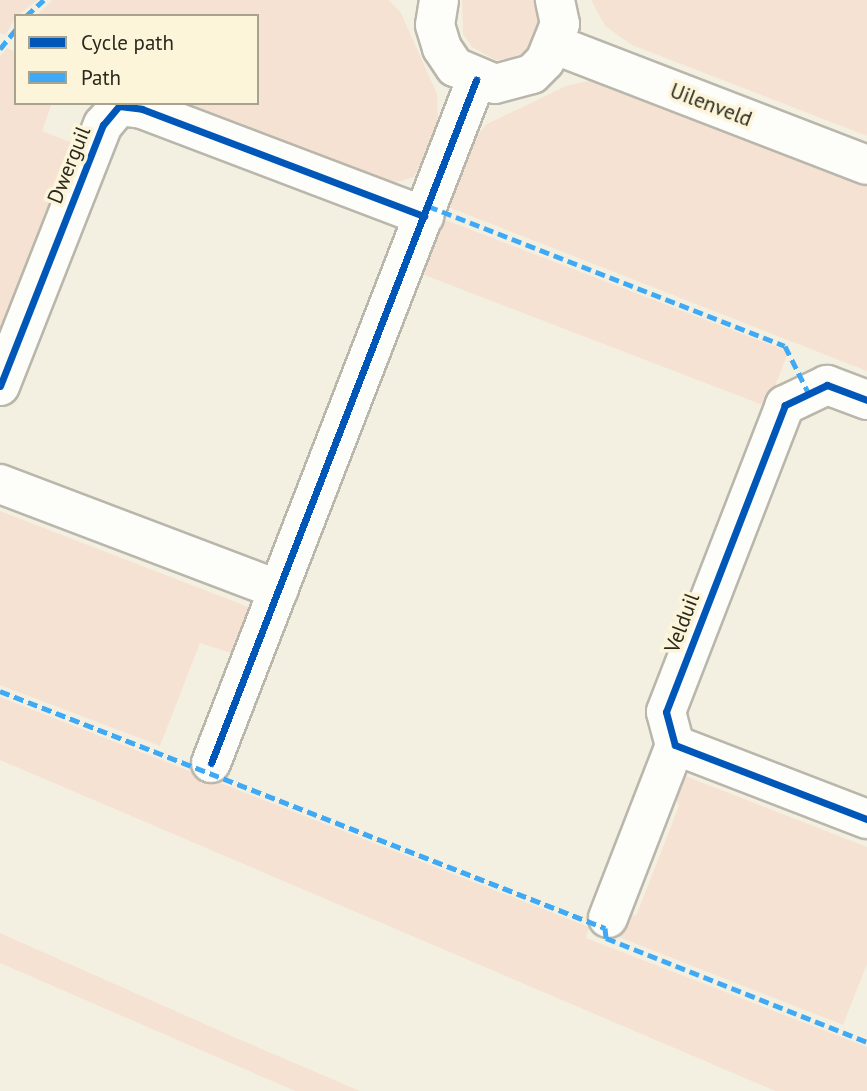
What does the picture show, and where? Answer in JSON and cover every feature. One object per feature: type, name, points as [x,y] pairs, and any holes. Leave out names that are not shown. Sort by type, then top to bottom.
[{"type":"street","points":[[439,0],[435,24],[442,48],[455,67],[476,80],[495,84],[532,74],[556,45],[560,24],[555,0]]},
{"type":"street","name":"Uilenveld","points":[[556,45],[867,165]]},
{"type":"street","points":[[211,763],[476,80]]},
{"type":"street","name":"Dwerguil","points":[[0,386],[103,125],[119,106],[142,109],[424,216]]},
{"type":"street","name":"Velduil","points":[[675,745],[666,712],[785,405],[827,386],[867,400]]},
{"type":"street","points":[[0,484],[279,590]]},
{"type":"street","points":[[608,918],[675,745],[867,819]]},
{"type":"shaded area","points":[[0,0],[38,0],[19,14],[14,14],[6,35],[0,33]]},
{"type":"shaded area","points":[[52,0],[389,0],[401,13],[437,94],[438,129],[414,177],[390,184],[185,105],[259,105],[259,14],[38,14]]},
{"type":"shaded area","points":[[462,0],[540,0],[544,16],[530,48],[514,58],[495,60],[472,47],[463,34]]},
{"type":"shaded area","points":[[591,0],[867,0],[867,136],[632,45],[605,26]]},
{"type":"shaded area","points":[[7,48],[14,51],[14,105],[51,105],[42,131],[75,144],[0,337],[0,56]]},
{"type":"shaded area","points":[[593,80],[867,183],[867,371],[448,207],[473,140],[487,124],[566,86]]},
{"type":"shaded area","points":[[443,219],[788,352],[767,407],[422,274]]},
{"type":"shaded area","points":[[0,511],[251,608],[234,654],[200,643],[160,746],[0,685]]},
{"type":"shaded area","points":[[0,697],[589,927],[586,938],[867,1047],[867,1091],[775,1091],[0,760]]},
{"type":"shaded area","points":[[675,772],[867,847],[867,964],[843,1025],[616,936],[622,911],[636,916],[679,806],[670,785]]},
{"type":"shaded area","points":[[0,933],[360,1091],[295,1091],[0,963]]},
{"type":"marked path","points":[[28,14],[44,0]]},
{"type":"marked path","points":[[0,49],[14,32]]},
{"type":"marked path","points":[[428,206],[785,346],[809,394]]},
{"type":"marked path","points":[[0,691],[605,928],[606,938],[867,1042]]},
{"type":"cycle path","points":[[211,763],[476,80]]},
{"type":"cycle path","points":[[0,386],[103,125],[119,106],[142,109],[424,216]]},
{"type":"cycle path","points":[[867,400],[827,385],[785,405],[666,712],[675,745],[867,819]]}]
